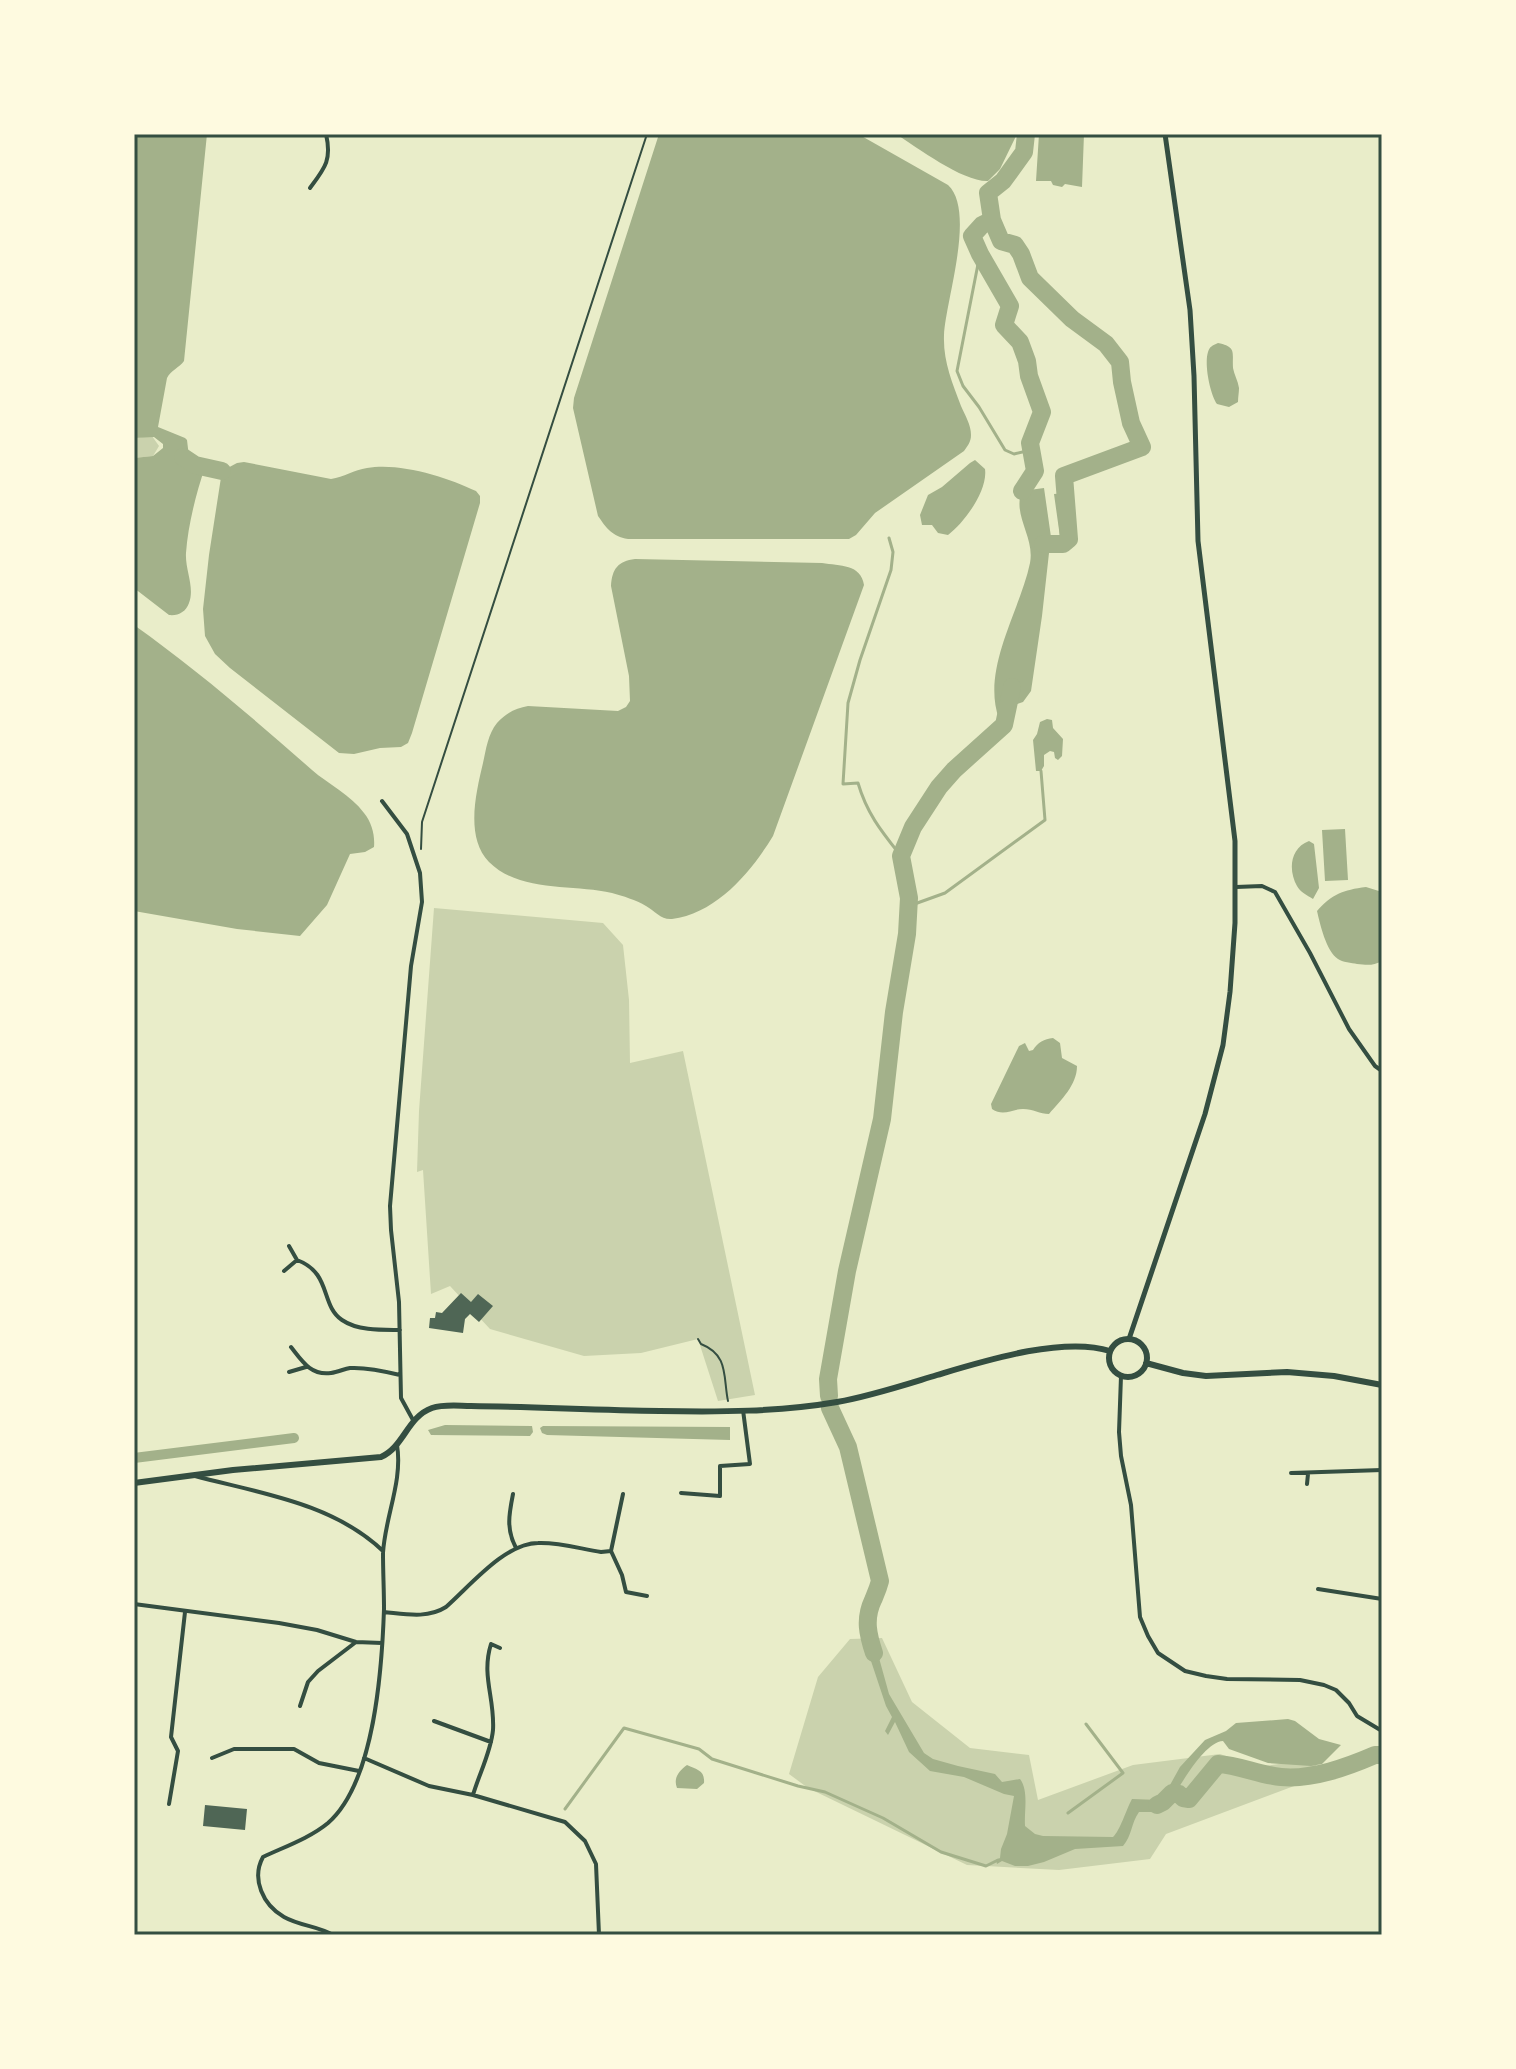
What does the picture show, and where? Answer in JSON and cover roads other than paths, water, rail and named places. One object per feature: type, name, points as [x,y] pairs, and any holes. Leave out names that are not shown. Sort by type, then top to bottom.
[{"type":"main road","points":[[1129,1339],[1142,1345],[1147,1357],[1144,1369],[1134,1377],[1121,1376],[1112,1369],[1110,1351],[1118,1342],[1129,1339]]},
{"type":"main road","points":[[134,1483],[386,1455],[397,1445],[413,1420],[437,1407],[729,1411],[797,1407],[855,1399],[984,1362],[1042,1350],[1086,1346],[1110,1351]]},
{"type":"main road","points":[[1146,1363],[1206,1376],[1287,1372],[1334,1376],[1382,1385]]},
{"type":"street","points":[[310,188],[328,160],[326,134]]},
{"type":"street","points":[[1129,1339],[1205,1114],[1223,1045],[1230,992],[1236,887],[1235,841],[1198,541],[1190,310],[1165,134]]},
{"type":"street","points":[[382,801],[407,834],[420,873],[422,902],[411,966],[390,1206],[399,1302],[401,1398],[413,1420]]},
{"type":"street","points":[[1236,887],[1262,886],[1275,892],[1349,1029],[1375,1066],[1382,1071]]},
{"type":"street","points":[[289,1246],[297,1260],[311,1267],[318,1275],[340,1319],[353,1326],[400,1330]]},
{"type":"street","points":[[284,1271],[297,1260]]},
{"type":"street","points":[[291,1347],[306,1367],[317,1372],[349,1368],[374,1369],[400,1375]]},
{"type":"street","points":[[289,1372],[306,1367]]},
{"type":"street","points":[[1121,1376],[1119,1432],[1131,1505],[1140,1617],[1158,1653],[1185,1671],[1206,1676],[1300,1680],[1324,1685],[1336,1690],[1357,1716],[1382,1729]]},
{"type":"street","points":[[681,1493],[720,1496],[720,1466],[750,1464],[743,1410]]},
{"type":"street","points":[[333,1935],[282,1916],[269,1904],[260,1889],[258,1867],[263,1857],[327,1825],[345,1806],[360,1771],[371,1729],[380,1670],[384,1612],[383,1551],[400,1461],[397,1445]]},
{"type":"street","points":[[1291,1473],[1382,1470]]},
{"type":"street","points":[[1307,1484],[1308,1474]]},
{"type":"street","points":[[192,1475],[301,1504],[358,1529],[383,1551]]},
{"type":"street","points":[[513,1494],[508,1521],[516,1548]]},
{"type":"street","points":[[623,1494],[611,1551],[626,1592],[647,1596]]},
{"type":"street","points":[[384,1612],[438,1613],[500,1558],[526,1544],[540,1542],[611,1551]]},
{"type":"street","points":[[1318,1589],[1382,1599]]},
{"type":"street","points":[[134,1604],[279,1623],[356,1642],[382,1643]]},
{"type":"street","points":[[169,1804],[178,1751],[171,1737],[185,1612]]},
{"type":"street","points":[[300,1706],[308,1682],[356,1642]]},
{"type":"street","points":[[473,1795],[491,1742],[493,1712],[486,1659],[491,1644],[500,1648]]},
{"type":"street","points":[[434,1721],[491,1742]]},
{"type":"street","points":[[212,1758],[234,1749],[294,1749],[319,1763],[360,1771]]},
{"type":"street","points":[[364,1758],[429,1786],[473,1795],[565,1822],[585,1841],[596,1864],[599,1935]]},
{"type":"waterway","points":[[1022,491],[1035,471],[1030,443],[1042,412],[1020,342],[1004,325],[1010,306],[972,236],[992,220],[988,193],[1003,181],[1024,152],[1026,134]]},
{"type":"waterway","points":[[992,220],[1001,241],[1015,245],[1021,254],[1030,278],[1072,319],[1106,344],[1120,362],[1131,423],[1142,447],[1064,476],[1069,539],[1063,544],[1043,544]]},
{"type":"waterway","points":[[980,254],[957,371],[963,386],[1005,450],[1014,454],[1031,450]]},
{"type":"waterway","points":[[183,457],[195,465],[222,471]]},
{"type":"waterway","points":[[889,538],[893,552],[891,570],[848,703],[843,784],[858,783],[881,831],[901,856]]},
{"type":"waterway","points":[[829,1396],[828,1379],[847,1271],[882,1119],[894,1012],[907,934],[909,898],[901,856],[913,827],[939,787],[1004,725],[1012,687]]},
{"type":"waterway","points":[[909,906],[945,893],[1045,820],[1041,771]]},
{"type":"waterway","points":[[830,1408],[848,1447],[880,1581],[868,1620],[874,1653]]},
{"type":"waterway","points":[[134,1458],[294,1438]]},
{"type":"waterway","points":[[1068,1813],[1123,1773],[1086,1724]]},
{"type":"waterway","points":[[565,1809],[624,1728],[699,1749],[712,1759],[825,1792],[883,1818],[941,1852],[986,1866],[998,1860]]},
{"type":"waterway","points":[[1157,1805],[1172,1793],[1189,1799],[1218,1764],[1273,1776],[1305,1777],[1382,1755]]}]
